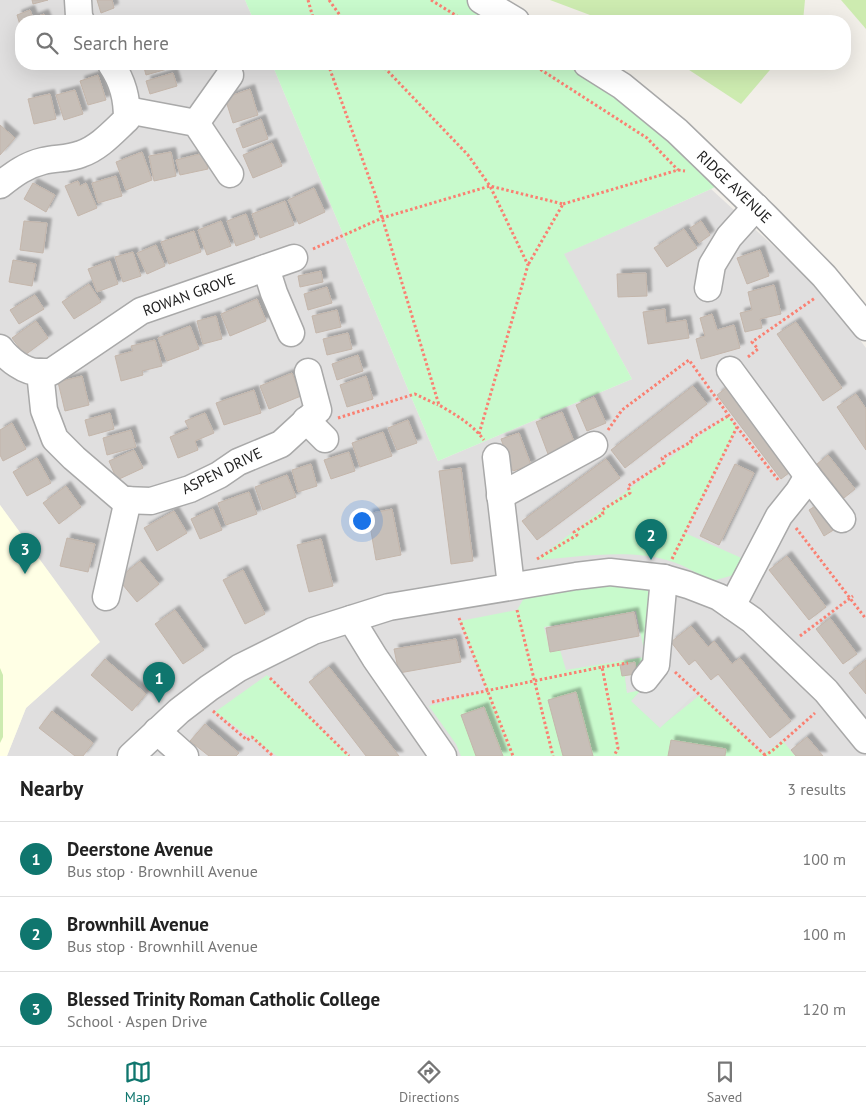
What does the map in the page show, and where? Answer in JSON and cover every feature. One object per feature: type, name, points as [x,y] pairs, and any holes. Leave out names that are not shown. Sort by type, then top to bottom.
[{"type":"street","points":[[78,0],[79,15]]},
{"type":"street","points":[[481,0],[506,15]]},
{"type":"street","points":[[0,185],[20,169],[43,161],[83,154],[106,138],[127,119],[127,100],[115,70]]},
{"type":"street","name":"RIDGE AVENUE","points":[[597,70],[622,86],[677,131],[832,286],[866,327]]},
{"type":"street","points":[[196,124],[230,75]]},
{"type":"street","points":[[127,110],[196,124],[230,174]]},
{"type":"street","points":[[708,288],[712,264],[730,237],[756,208]]},
{"type":"street","name":"ROWAN GROVE","points":[[40,372],[51,372],[141,311],[294,258]]},
{"type":"street","points":[[266,268],[274,293],[291,333]]},
{"type":"street","points":[[0,348],[6,356],[32,373],[40,372],[44,410],[55,438],[74,458],[123,500],[128,500],[106,598]]},
{"type":"street","points":[[730,370],[804,484],[842,519]]},
{"type":"street","points":[[308,372],[312,415],[325,439]]},
{"type":"street","name":"ASPEN DRIVE","points":[[128,500],[151,501],[190,489],[219,475],[238,462],[281,444],[312,415]]},
{"type":"street","points":[[500,496],[591,447]]},
{"type":"street","points":[[496,457],[512,588]]},
{"type":"street","points":[[732,606],[779,516],[804,484]]},
{"type":"street","points":[[132,756],[198,697],[240,668],[313,631],[389,607],[610,572],[664,578],[718,597],[732,606],[752,620],[831,698],[866,740]]},
{"type":"street","points":[[645,679],[656,666],[664,578]]},
{"type":"street","points":[[351,619],[375,658],[443,756]]},
{"type":"street","points":[[158,731],[185,756]]},
{"type":"path","points":[[308,0],[312,15]]},
{"type":"path","points":[[329,0],[340,15]]},
{"type":"path","points":[[431,0],[455,15]]},
{"type":"path","points":[[330,70],[382,218],[439,405]]},
{"type":"path","points":[[387,70],[468,155],[490,186],[528,265]]},
{"type":"path","points":[[541,70],[646,138],[678,170]]},
{"type":"path","points":[[294,258],[382,218],[490,186],[563,204],[678,170],[693,172]]},
{"type":"path","points":[[479,434],[528,265],[563,204]]},
{"type":"path","points":[[707,386],[758,349],[752,342],[832,286]]},
{"type":"path","points":[[591,447],[600,441],[622,410],[689,360],[728,416],[783,486],[804,484]]},
{"type":"path","points":[[312,415],[334,419],[415,394],[460,417],[479,434],[496,457]]},
{"type":"path","points":[[553,756],[512,588],[526,566],[577,535],[574,532],[604,514],[602,510],[630,493],[628,486],[664,463],[662,458],[691,442],[690,438],[728,416]]},
{"type":"path","points":[[664,578],[737,427]]},
{"type":"path","points":[[779,516],[789,517],[805,541],[851,597],[866,619]]},
{"type":"path","points":[[450,596],[513,756]]},
{"type":"path","points":[[783,650],[851,597]]},
{"type":"path","points":[[656,654],[764,756],[778,746],[831,698]]},
{"type":"path","points":[[253,661],[349,756]]},
{"type":"path","points":[[409,707],[602,667],[618,748],[614,756]]},
{"type":"path","points":[[198,697],[246,740],[252,737],[273,756]]},
{"type":"shaded area","points":[[0,0],[245,0],[251,15],[15,15],[15,70],[275,70],[438,461],[632,379],[563,254],[711,189],[826,294],[866,348],[866,756],[7,756],[26,708],[99,642],[0,505]]},
{"type":"shaded area","points":[[0,505],[100,642],[26,708],[7,756],[0,756]]},
{"type":"shaded area","points":[[665,665],[696,693],[660,728],[631,701],[641,690],[627,693],[625,676],[644,673]]},
{"type":"green space","points":[[245,0],[481,0],[506,15],[251,15]]},
{"type":"green space","points":[[550,0],[805,0],[804,15],[590,15]]},
{"type":"green space","points":[[841,0],[866,0],[866,29]]},
{"type":"green space","points":[[275,70],[594,70],[728,180],[564,254],[632,379],[438,461]]},
{"type":"green space","points":[[689,70],[770,70],[741,104]]},
{"type":"green space","points":[[728,416],[737,427],[685,533],[746,560],[741,573],[712,581],[675,563],[638,555],[604,554],[536,560],[691,442]]},
{"type":"green space","points":[[626,579],[645,585],[656,609],[645,655],[636,611],[544,627],[550,652],[560,650],[566,670],[651,656],[649,674],[625,677],[627,692],[642,690],[660,727],[700,695],[763,754],[783,741],[795,756],[461,756],[456,744],[429,706],[487,691],[460,621],[517,610],[527,593]]},
{"type":"green space","points":[[0,668],[3,675],[3,737],[0,743]]},
{"type":"green space","points":[[267,675],[349,756],[277,756],[215,712]]},
{"type":"building","points":[[32,0],[48,0],[33,4]]},
{"type":"building","points":[[97,0],[112,0],[114,8],[101,13]]},
{"type":"building","points":[[30,10],[32,15],[17,15]]},
{"type":"building","points":[[145,70],[164,70],[146,75]]},
{"type":"building","points":[[173,73],[177,86],[150,94],[146,81]]},
{"type":"building","points":[[98,75],[106,100],[88,105],[80,81]]},
{"type":"building","points":[[250,89],[258,115],[233,123],[225,98]]},
{"type":"building","points":[[75,90],[83,114],[64,120],[56,95]]},
{"type":"building","points":[[50,94],[56,119],[34,124],[28,99]]},
{"type":"building","points":[[261,119],[268,139],[243,148],[236,129]]},
{"type":"building","points":[[0,125],[15,138],[0,155]]},
{"type":"building","points":[[272,143],[282,166],[253,178],[243,155]]},
{"type":"building","points":[[142,152],[152,180],[126,190],[116,162]]},
{"type":"building","points":[[171,152],[176,176],[154,181],[149,156]]},
{"type":"building","points":[[204,153],[208,169],[180,175],[176,160]]},
{"type":"building","points":[[116,176],[122,196],[98,203],[92,183]]},
{"type":"building","points":[[78,181],[80,186],[86,183],[97,208],[78,216],[65,186]]},
{"type":"building","points":[[33,183],[55,195],[46,212],[24,199]]},
{"type":"building","points":[[314,188],[325,212],[299,224],[288,200]]},
{"type":"building","points":[[285,201],[294,225],[260,238],[252,214]]},
{"type":"building","points":[[246,214],[255,239],[236,246],[227,221]]},
{"type":"building","points":[[24,221],[47,223],[43,253],[20,250]]},
{"type":"building","points":[[221,221],[231,246],[207,255],[198,230]]},
{"type":"building","points":[[701,221],[710,235],[699,243],[690,228]]},
{"type":"building","points":[[684,229],[697,248],[667,267],[654,248]]},
{"type":"building","points":[[194,231],[201,252],[169,264],[161,242]]},
{"type":"building","points":[[156,245],[165,266],[147,274],[137,253]]},
{"type":"building","points":[[760,250],[769,276],[747,284],[737,258]]},
{"type":"building","points":[[133,252],[141,276],[123,282],[115,257]]},
{"type":"building","points":[[13,260],[36,264],[32,286],[9,282]]},
{"type":"building","points":[[110,261],[118,284],[97,292],[88,269]]},
{"type":"building","points":[[321,271],[323,282],[300,287],[298,276]]},
{"type":"building","points":[[646,273],[647,296],[618,297],[617,274]]},
{"type":"building","points":[[89,284],[101,302],[74,319],[62,302]]},
{"type":"building","points":[[774,285],[781,314],[760,319],[762,328],[745,332],[740,313],[752,310],[748,292]]},
{"type":"building","points":[[327,287],[332,303],[308,310],[304,294]]},
{"type":"building","points":[[35,295],[44,309],[19,324],[10,310]]},
{"type":"building","points":[[257,299],[266,321],[230,336],[221,314]]},
{"type":"building","points":[[665,309],[666,323],[686,320],[689,338],[648,344],[643,312]]},
{"type":"building","points":[[337,310],[341,327],[316,333],[312,316]]},
{"type":"building","points":[[712,314],[717,330],[734,325],[740,348],[701,359],[696,339],[705,336],[700,318]]},
{"type":"building","points":[[216,316],[222,339],[203,344],[197,321]]},
{"type":"building","points":[[36,321],[48,338],[25,355],[12,338]]},
{"type":"building","points":[[796,322],[842,388],[823,401],[777,334]]},
{"type":"building","points":[[190,326],[199,349],[167,361],[158,338]]},
{"type":"building","points":[[348,333],[352,349],[327,355],[323,339]]},
{"type":"building","points":[[155,340],[162,366],[142,371],[143,375],[121,381],[115,356],[133,351],[131,346]]},
{"type":"building","points":[[358,355],[363,371],[337,380],[332,364]]},
{"type":"building","points":[[292,373],[301,396],[269,409],[260,386]]},
{"type":"building","points":[[82,376],[89,405],[65,411],[58,382]]},
{"type":"building","points":[[366,376],[373,399],[347,407],[340,385]]},
{"type":"building","points":[[730,385],[794,469],[781,479],[717,395]]},
{"type":"building","points":[[693,386],[707,404],[625,468],[611,450]]},
{"type":"building","points":[[254,390],[261,413],[224,425],[216,403]]},
{"type":"building","points":[[856,394],[866,409],[866,450],[837,407]]},
{"type":"building","points":[[594,397],[606,423],[587,431],[576,405]]},
{"type":"building","points":[[562,412],[575,444],[548,454],[536,422]]},
{"type":"building","points":[[110,413],[114,429],[89,436],[85,420]]},
{"type":"building","points":[[205,413],[214,433],[195,441],[198,450],[178,458],[170,437],[189,429],[185,421]]},
{"type":"building","points":[[408,420],[417,443],[397,450],[388,428]]},
{"type":"building","points":[[12,423],[26,449],[3,461],[0,455],[0,430]]},
{"type":"building","points":[[131,430],[136,447],[107,455],[103,438]]},
{"type":"building","points":[[383,432],[392,456],[360,467],[352,443]]},
{"type":"building","points":[[519,433],[531,465],[513,471],[501,439]]},
{"type":"building","points":[[134,450],[143,468],[117,480],[109,461]]},
{"type":"building","points":[[349,452],[355,471],[331,479],[324,460]]},
{"type":"building","points":[[828,455],[855,489],[844,498],[817,464]]},
{"type":"building","points":[[37,458],[51,483],[27,496],[13,472]]},
{"type":"building","points":[[606,459],[620,478],[537,540],[522,521]]},
{"type":"building","points":[[311,464],[317,486],[298,492],[292,470]]},
{"type":"building","points":[[735,464],[754,473],[719,545],[700,536]]},
{"type":"building","points":[[461,468],[473,561],[451,564],[439,471]]},
{"type":"building","points":[[287,475],[296,497],[263,510],[255,487]]},
{"type":"building","points":[[66,486],[81,507],[59,524],[43,503]]},
{"type":"building","points":[[249,492],[257,514],[226,525],[218,503]]},
{"type":"building","points":[[820,503],[835,529],[824,536],[809,510]]},
{"type":"building","points":[[213,509],[222,530],[200,539],[191,519]]},
{"type":"building","points":[[392,509],[401,555],[376,560],[368,514]]},
{"type":"building","points":[[174,511],[187,533],[157,551],[144,528]]},
{"type":"building","points":[[67,538],[95,544],[88,572],[60,566]]},
{"type":"building","points":[[321,539],[333,586],[309,592],[297,545]]},
{"type":"building","points":[[787,556],[826,607],[809,620],[769,570]]},
{"type":"building","points":[[140,561],[159,584],[137,602],[118,579]]},
{"type":"building","points":[[243,570],[265,614],[245,624],[223,580]]},
{"type":"building","points":[[175,610],[204,650],[183,664],[155,624]]},
{"type":"building","points":[[634,612],[639,636],[550,652],[546,628]]},
{"type":"building","points":[[830,618],[857,654],[843,664],[816,629]]},
{"type":"building","points":[[691,626],[708,647],[714,641],[732,664],[740,658],[791,721],[770,738],[718,674],[711,680],[695,660],[689,665],[671,642]]},
{"type":"building","points":[[456,639],[461,662],[399,673],[394,649]]},
{"type":"building","points":[[105,659],[146,694],[132,711],[91,675]]},
{"type":"building","points":[[866,660],[866,694],[849,673]]},
{"type":"building","points":[[635,662],[636,674],[622,676],[620,665]]},
{"type":"building","points":[[329,667],[399,756],[366,756],[309,682]]},
{"type":"building","points":[[576,692],[593,756],[563,756],[548,700]]},
{"type":"building","points":[[484,707],[503,756],[476,756],[461,715]]},
{"type":"building","points":[[52,711],[93,743],[83,756],[75,756],[39,728]]},
{"type":"building","points":[[205,724],[239,753],[236,756],[209,756],[190,741]]},
{"type":"building","points":[[807,737],[823,756],[796,756],[791,750]]},
{"type":"building","points":[[671,740],[726,749],[725,756],[668,756]]},
{"type":"place","name":"Brownhill Avenue","points":[[651,560]]},
{"type":"place","name":"Blessed Trinity Roman Catholic College","points":[[25,574]]},
{"type":"place","name":"Deerstone Avenue","points":[[159,703]]}]
